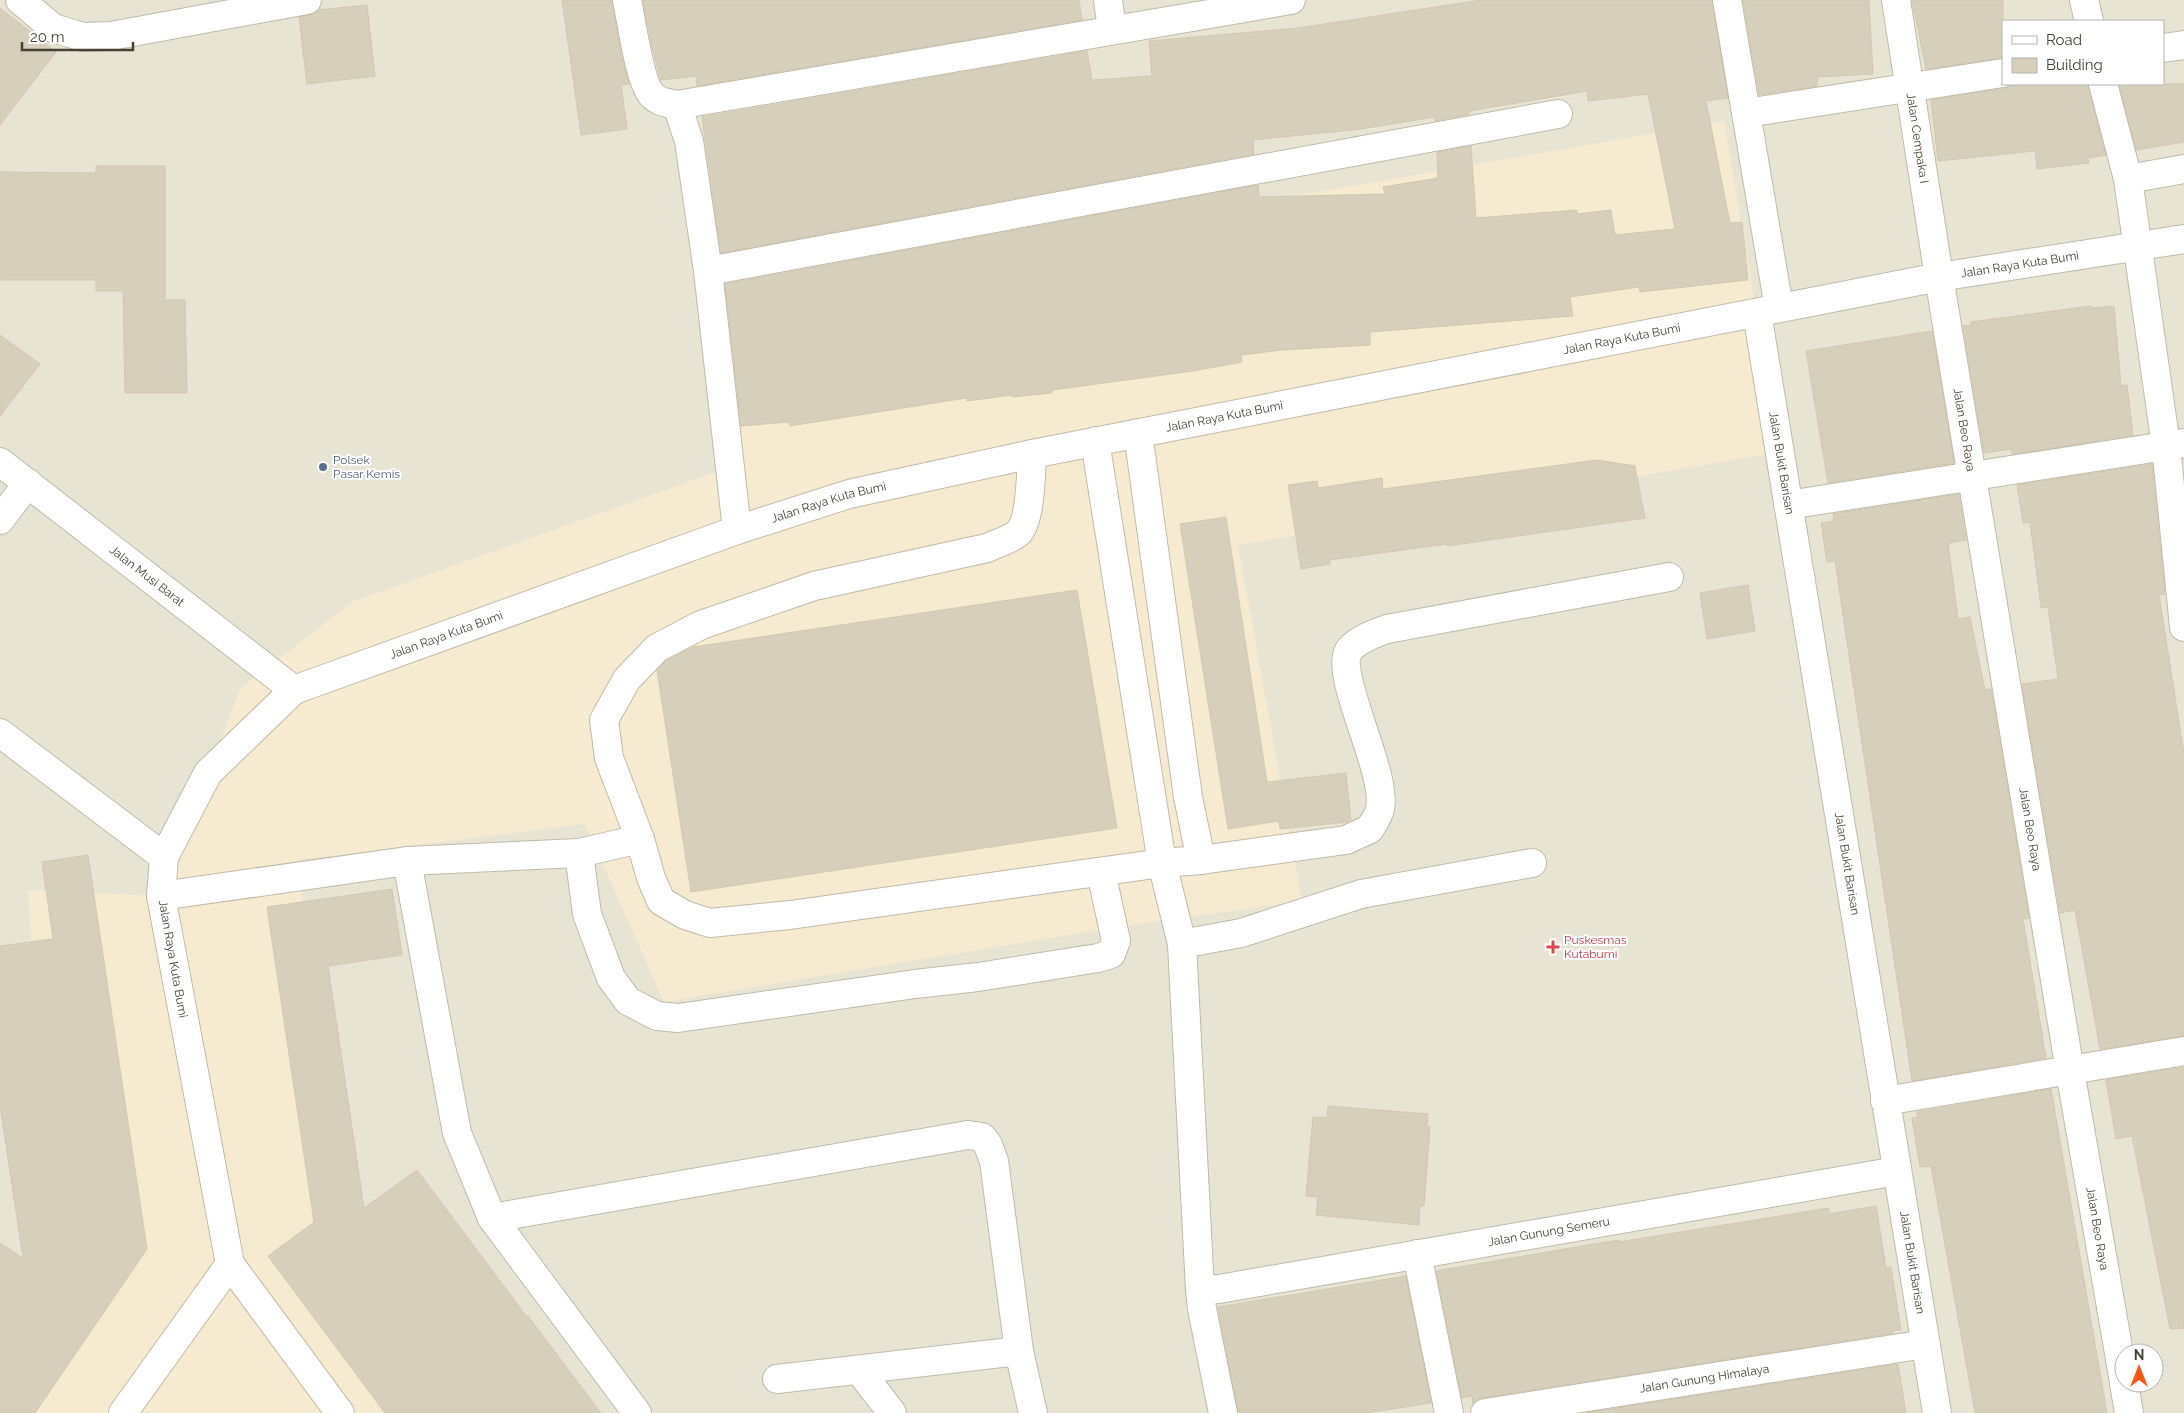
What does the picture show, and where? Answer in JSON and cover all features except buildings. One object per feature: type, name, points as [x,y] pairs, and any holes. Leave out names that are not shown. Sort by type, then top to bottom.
[{"type":"street","points":[[20,0],[52,28],[83,37],[110,36],[307,0]]},
{"type":"street","points":[[627,0],[644,81],[651,95],[658,100],[677,105],[1291,0]]},
{"type":"street","points":[[1108,0],[1112,30]]},
{"type":"street","name":"Jalan Bukit Barisan","points":[[1727,0],[1746,113],[1788,505],[1937,1413]]},
{"type":"street","name":"Jalan Cempaka I","points":[[1896,0],[1939,277]]},
{"type":"street","points":[[2084,0],[2088,20]]},
{"type":"street","points":[[2164,48],[2184,45]]},
{"type":"street","points":[[1746,113],[1909,86],[2002,73]]},
{"type":"street","points":[[2103,85],[2128,179],[2137,247],[2175,445],[2184,627]]},
{"type":"street","points":[[677,105],[689,141],[708,271],[736,530]]},
{"type":"street","points":[[708,271],[1558,114]]},
{"type":"street","points":[[2128,179],[2184,169]]},
{"type":"street","name":"Jalan Raya Kuta Bumi","points":[[340,1413],[230,1264],[160,896],[164,857],[208,773],[294,690],[736,530],[850,494],[1032,454],[1939,277],[2184,239]]},
{"type":"street","name":"Jalan Beo Raya","points":[[1939,277],[2070,1071],[2117,1343]]},
{"type":"street","points":[[1138,434],[1188,797],[1201,860]]},
{"type":"street","points":[[1094,442],[1162,863],[1182,944],[1200,1290],[1202,1309],[1223,1413]]},
{"type":"street","points":[[1788,505],[2175,445]]},
{"type":"street","points":[[1032,454],[1029,504],[1020,532],[1010,538],[986,548],[814,586],[701,625],[657,648],[627,679],[604,720],[609,758],[640,839],[651,878],[661,901],[685,915],[710,922],[790,914],[1346,840],[1370,829],[1380,808],[1378,776],[1348,683],[1346,661],[1350,650],[1372,634],[1387,629],[1669,577]]},
{"type":"street","name":"Jalan Musi Barat","points":[[0,462],[294,690]]},
{"type":"street","points":[[0,520],[28,483]]},
{"type":"street","points":[[0,733],[164,857]]},
{"type":"street","points":[[160,896],[407,861],[579,853],[640,839]]},
{"type":"street","points":[[579,853],[587,914],[611,978],[628,1001],[657,1016],[678,1018],[915,984],[978,978],[1098,958],[1111,954],[1116,941],[1101,872]]},
{"type":"street","points":[[407,861],[457,1134],[492,1218],[637,1413]]},
{"type":"street","points":[[1182,944],[1242,933],[1361,894],[1532,863]]},
{"type":"street","points":[[1885,1101],[2184,1051]]},
{"type":"street","points":[[492,1218],[968,1135],[982,1137],[988,1145],[994,1161],[1019,1351],[1033,1413]]},
{"type":"street","name":"Jalan Gunung Semeru","points":[[1200,1290],[1219,1289],[1897,1171]]},
{"type":"street","points":[[1417,1254],[1449,1413]]},
{"type":"street","points":[[123,1413],[230,1264]]},
{"type":"street","name":"Jalan Gunung Himalaya","points":[[1485,1413],[1926,1344]]},
{"type":"street","points":[[777,1379],[1019,1351]]},
{"type":"street","points":[[859,1370],[892,1413]]},
{"type":"street","name":"Jalan Beo Raya","points":[[2126,1393],[2129,1413]]},
{"type":"shaded area","points":[[0,0],[2184,0],[2184,1413],[0,1413]]},
{"type":"shaded area","points":[[1724,121],[1780,452],[1238,545],[1302,901],[1124,926],[664,1002],[585,824],[297,860],[343,1212],[489,1413],[0,1413],[0,1287],[48,1209],[28,890],[161,896],[240,689],[352,602],[730,467],[711,298]]},
{"type":"place","name":"Polsek Pasar Kemis","points":[[323,467]]},
{"type":"place","name":"Puskesmas Kutabumi","points":[[1553,947]]}]
